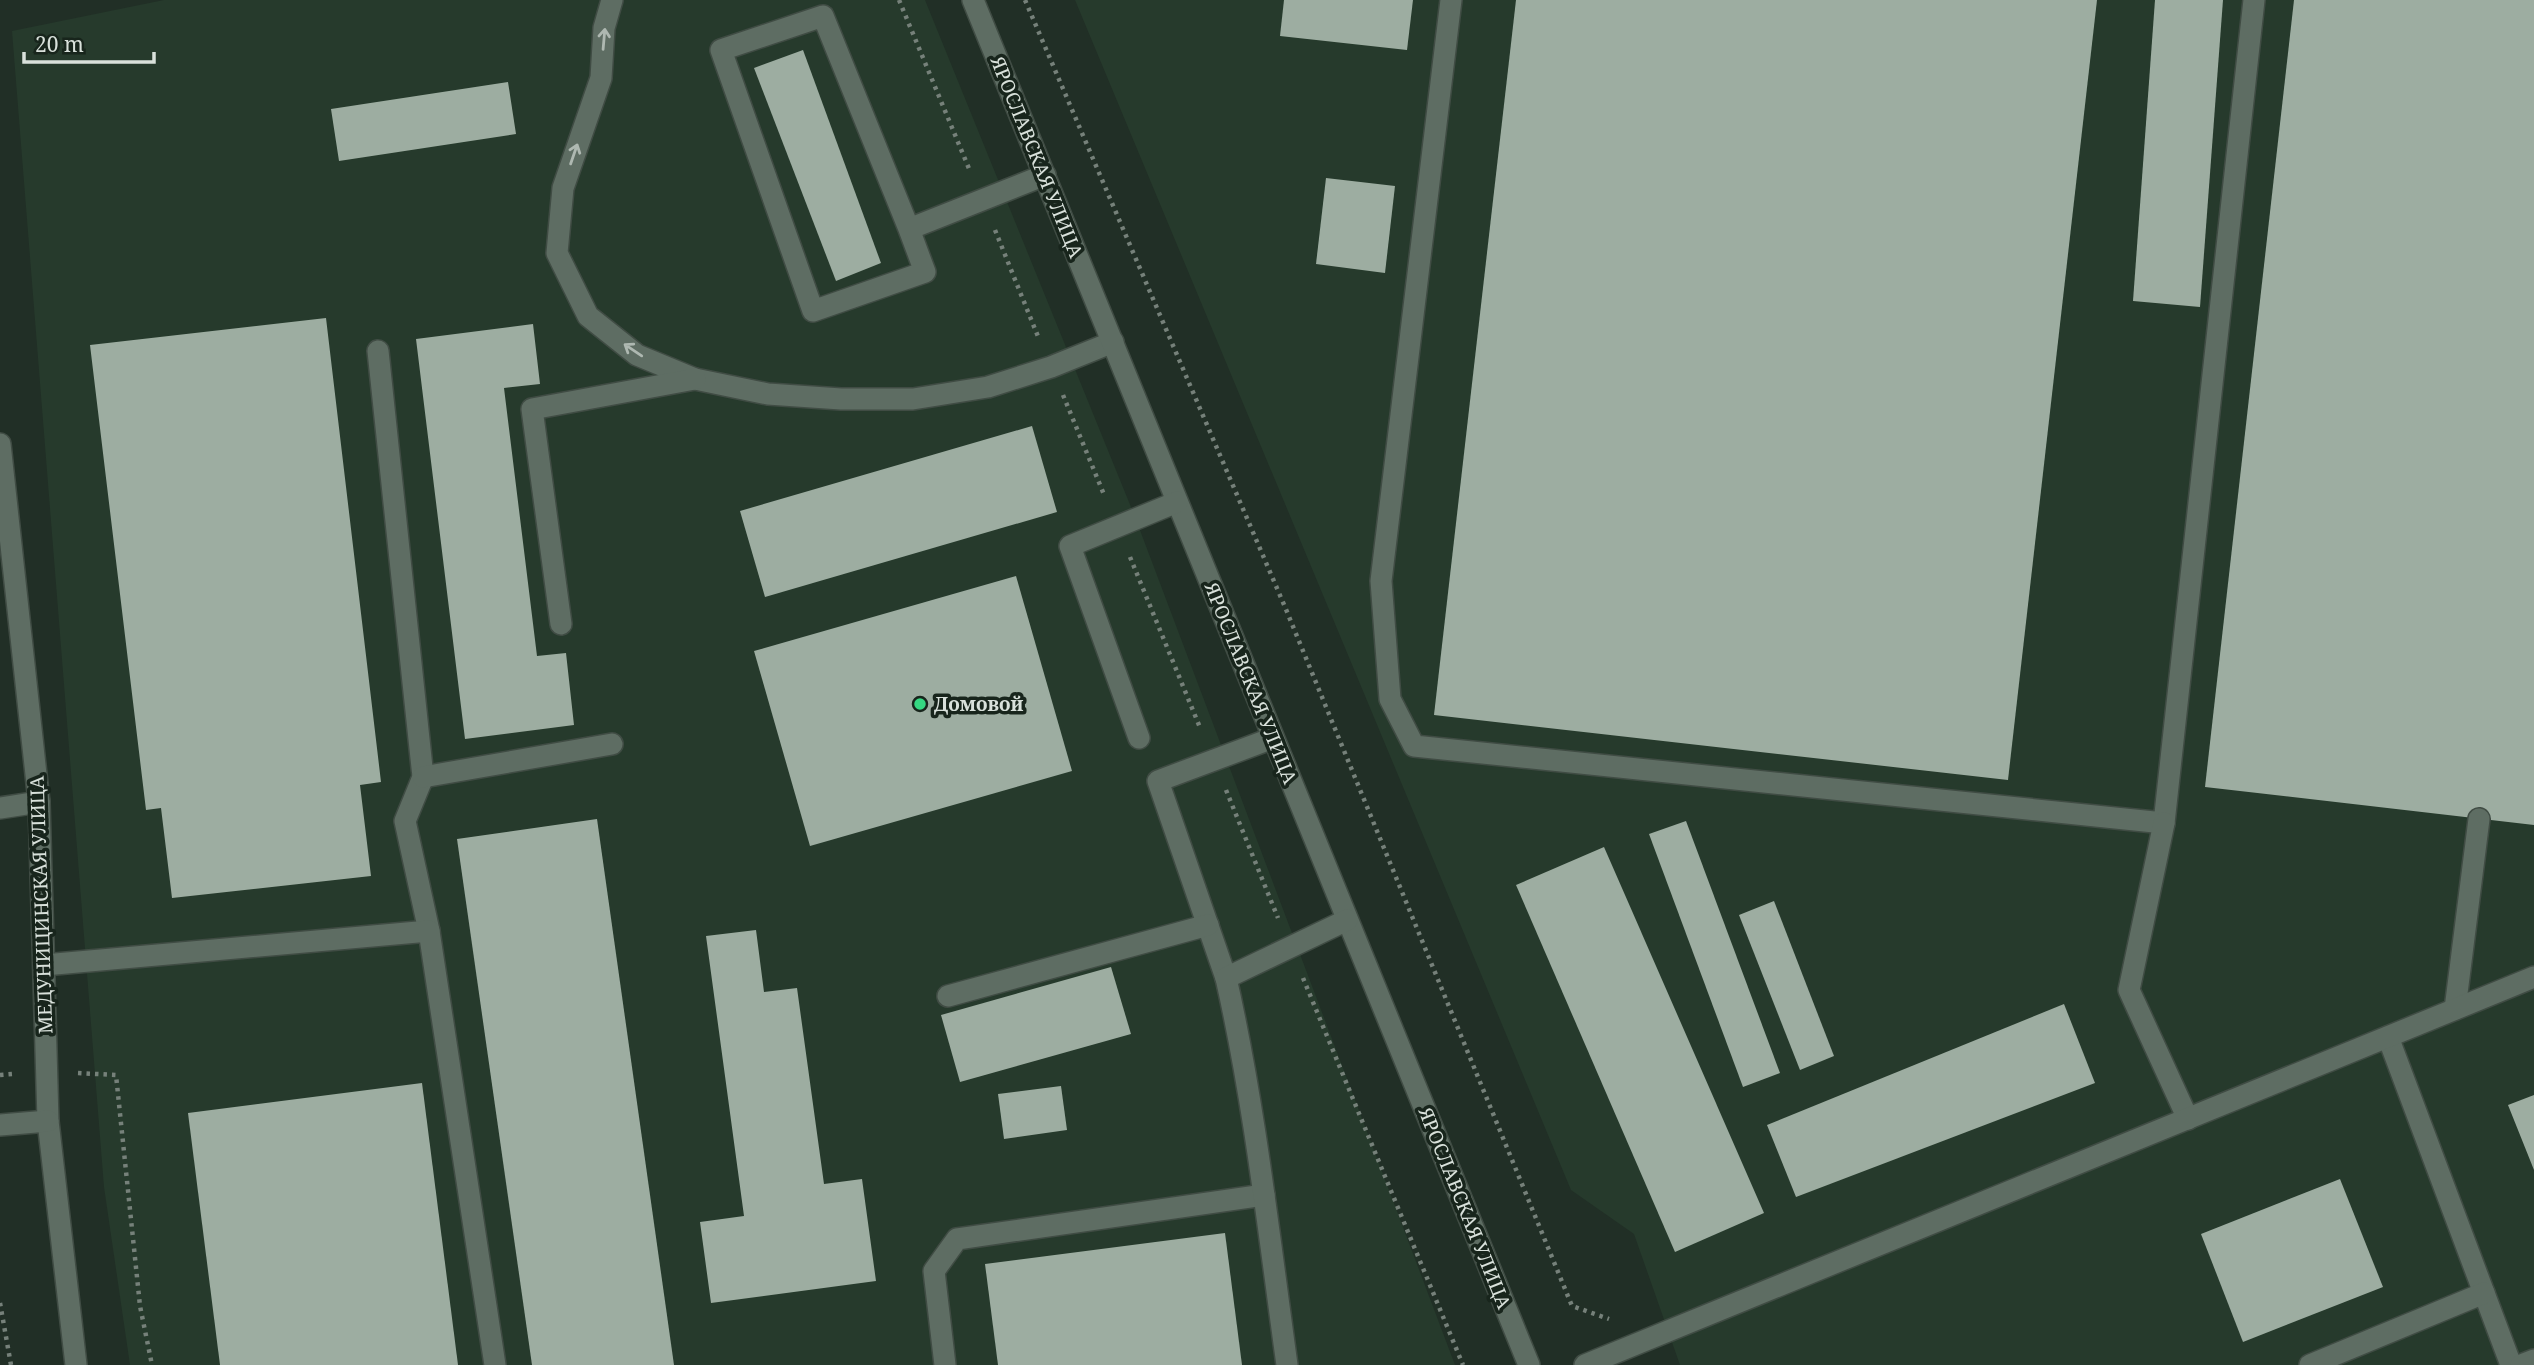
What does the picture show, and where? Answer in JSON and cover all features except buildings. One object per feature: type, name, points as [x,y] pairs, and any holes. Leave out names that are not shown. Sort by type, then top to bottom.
[{"type":"street","points":[[612,0],[604,29],[601,78],[563,188],[557,253],[588,316],[636,355],[695,379],[768,394],[841,399],[913,399],[988,387],[1051,367],[1113,342]]},
{"type":"street","name":"ЯРОСЛАВСКАЯ УЛИЦА","points":[[973,0],[1529,1365]]},
{"type":"street","points":[[1451,0],[1381,581],[1390,699],[1414,746],[2164,823]]},
{"type":"street","points":[[2188,1119],[2129,990],[2164,823],[2254,0]]},
{"type":"street","points":[[823,16],[909,229],[925,272],[813,312],[721,50],[823,16]]},
{"type":"street","points":[[909,229],[1045,175]]},
{"type":"street","points":[[379,351],[423,777],[405,821],[429,931],[495,1365]]},
{"type":"street","points":[[561,624],[532,409],[695,379]]},
{"type":"street","name":"МЕДУНИЦИНСКАЯ УЛИЦА","points":[[0,444],[39,802],[48,1121],[76,1365]]},
{"type":"street","points":[[1139,738],[1070,546],[1177,502]]},
{"type":"street","points":[[1273,738],[1158,781],[1226,978],[1238,1031],[1287,1365]]},
{"type":"street","points":[[423,777],[611,744]]},
{"type":"street","points":[[0,808],[39,802]]},
{"type":"street","points":[[2455,1009],[2479,819]]},
{"type":"street","points":[[1226,978],[1347,920]]},
{"type":"street","points":[[948,996],[1208,925]]},
{"type":"street","points":[[44,965],[429,931]]},
{"type":"street","points":[[1585,1365],[2534,977]]},
{"type":"street","points":[[2388,1037],[2511,1365]]},
{"type":"street","points":[[0,1125],[48,1121]]},
{"type":"street","points":[[945,1365],[934,1271],[957,1239],[1264,1195]]},
{"type":"street","points":[[2310,1365],[2484,1293]]},
{"type":"street","points":[[2521,1365],[2534,1360]]},
{"type":"path","points":[[899,0],[1463,1365]]},
{"type":"path","points":[[1025,0],[1285,607],[1573,1306]]},
{"type":"path","points":[[0,1075],[47,1072],[116,1075],[140,1306],[152,1365]]},
{"type":"path","points":[[0,1303],[11,1365]]},
{"type":"shaded area","points":[[164,0],[925,0],[1135,517],[1455,1365],[130,1365],[104,1187],[12,31]]},
{"type":"shaded area","points":[[1075,0],[2534,0],[2534,1365],[1680,1365],[1634,1234],[1571,1190]]},
{"type":"place","name":"Домовой","points":[[920,704]]}]
